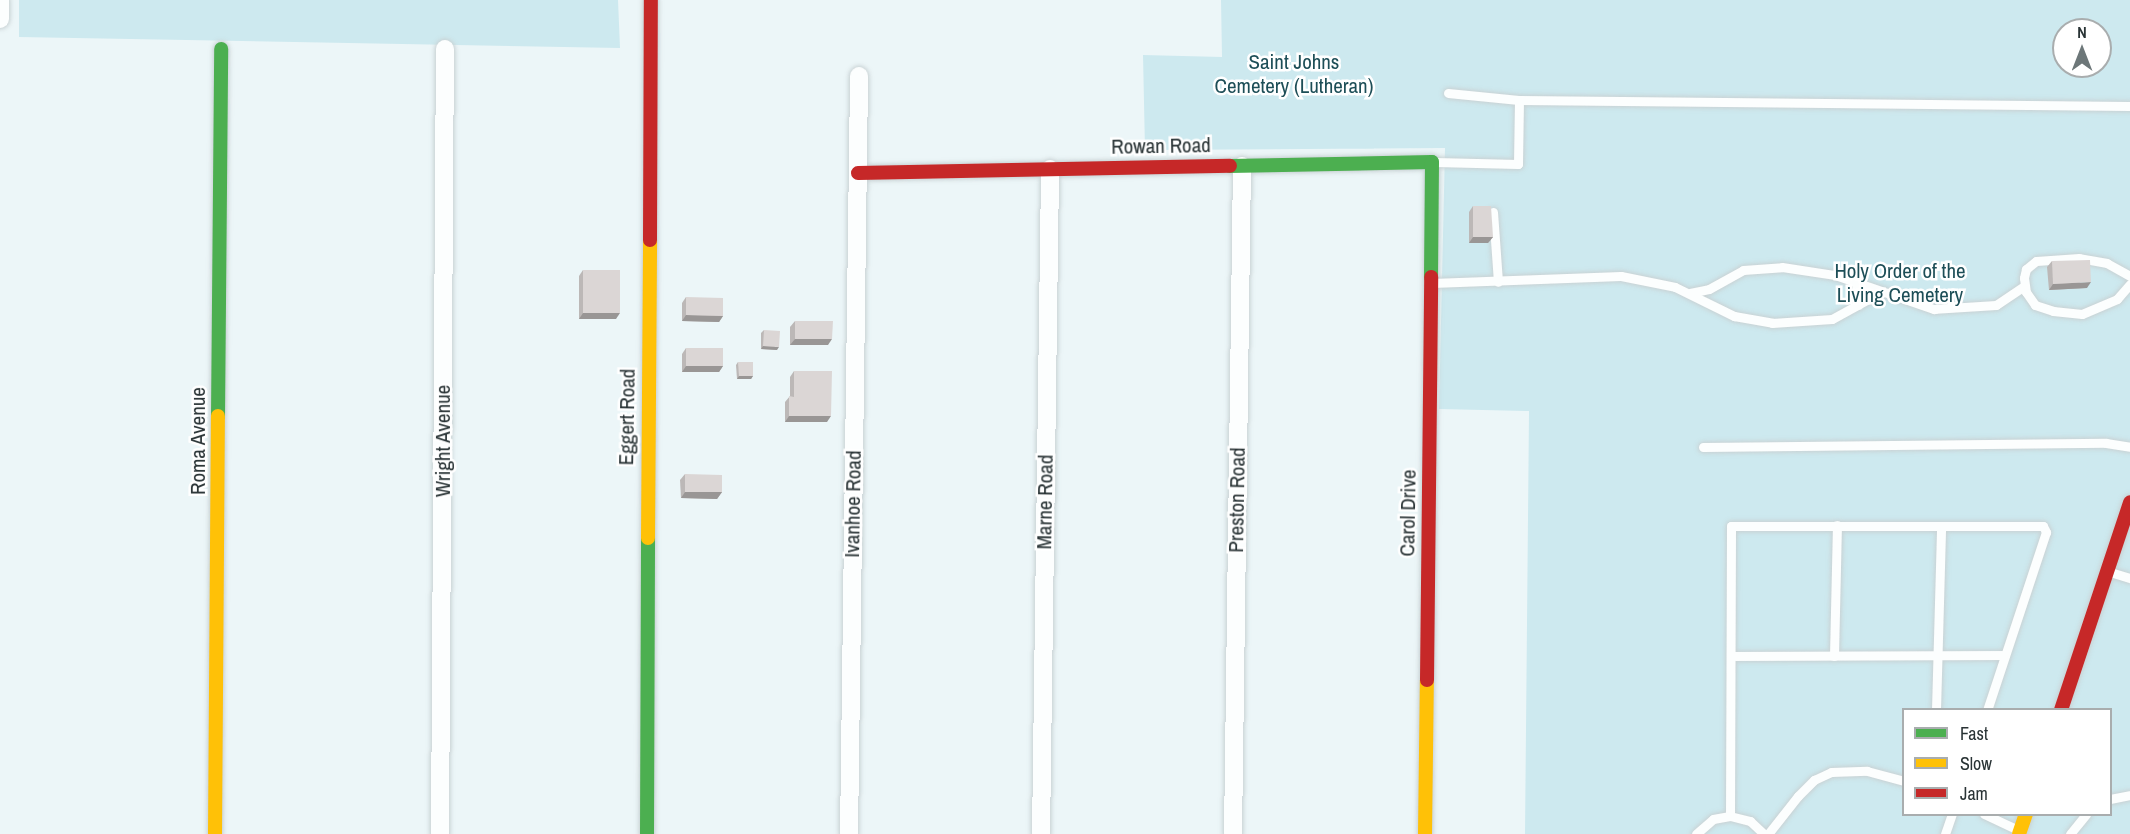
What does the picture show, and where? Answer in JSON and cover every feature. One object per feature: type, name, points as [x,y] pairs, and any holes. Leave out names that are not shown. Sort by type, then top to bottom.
[{"type":"street","points":[[0,0],[0,19]]},
{"type":"street","name":"Eggert Road","points":[[647,834],[651,0]]},
{"type":"street","name":"Roma Avenue","points":[[215,834],[221,49]]},
{"type":"street","name":"Wright Avenue","points":[[440,834],[445,49]]},
{"type":"street","name":"Ivanhoe Road","points":[[849,834],[859,76]]},
{"type":"street","name":"Rowan Road","points":[[858,173],[1432,162]]},
{"type":"street","name":"Carol Drive","points":[[1425,834],[1432,162]]},
{"type":"street","name":"Preston Road","points":[[1233,834],[1242,166]]},
{"type":"street","name":"Marne Road","points":[[1041,834],[1050,170]]},
{"type":"street","points":[[2062,708],[2130,502]]},
{"type":"street","points":[[2020,832],[2025,816]]},
{"type":"lane","points":[[1448,93],[1519,100],[2130,106]]},
{"type":"lane","points":[[1432,162],[1518,164],[1519,100]]},
{"type":"lane","points":[[1493,212],[1498,282]]},
{"type":"lane","points":[[2130,276],[2124,270],[2093,260],[2046,259],[2026,269],[2024,286],[2035,305],[2053,311],[2082,314],[2117,299],[2130,284]]},
{"type":"lane","points":[[1690,293],[1716,285],[1743,270],[1782,267],[1815,270],[1925,307],[1959,310],[2002,303],[2024,286]]},
{"type":"lane","points":[[1432,283],[1498,282],[1614,275],[1690,293],[1743,319],[1787,324],[1832,319],[1881,292]]},
{"type":"lane","points":[[1856,282],[1858,305]]},
{"type":"lane","points":[[1716,285],[1717,307]]},
{"type":"lane","points":[[1703,447],[2106,443],[2130,447]]},
{"type":"lane","points":[[1730,816],[1731,526],[2036,524],[2045,530],[1988,708]]},
{"type":"lane","points":[[1834,656],[1836,525]]},
{"type":"lane","points":[[1936,708],[1941,526]]},
{"type":"lane","points":[[2107,571],[2130,578]]},
{"type":"lane","points":[[1731,656],[2005,654]]},
{"type":"lane","points":[[1696,834],[1713,819],[1730,816],[1750,821],[1766,834],[1806,788],[1831,772],[1868,771],[1902,780]]},
{"type":"lane","points":[[2112,799],[2130,795]]},
{"type":"lane","points":[[1945,834],[1951,816]]},
{"type":"lane","points":[[1988,816],[2020,832]]},
{"type":"lane","points":[[2070,834],[2084,816]]},
{"type":"green space","points":[[19,0],[618,0],[620,48],[19,37]]},
{"type":"green space","points":[[1221,0],[2130,0],[2130,834],[1525,834],[1529,411],[1439,409],[1445,148],[1145,150],[1143,55],[1222,57]]},
{"type":"building","points":[[1473,206],[1491,206],[1493,237],[1473,237]]},
{"type":"building","points":[[2090,260],[2091,282],[2053,284],[2052,261]]},
{"type":"building","points":[[583,270],[620,270],[620,313],[583,313]]},
{"type":"building","points":[[686,297],[723,298],[723,316],[686,315]]},
{"type":"building","points":[[795,321],[833,321],[832,339],[795,339]]},
{"type":"building","points":[[764,330],[780,331],[779,347],[763,346]]},
{"type":"building","points":[[686,348],[723,348],[723,366],[686,366]]},
{"type":"building","points":[[738,362],[753,362],[753,376],[739,376]]},
{"type":"building","points":[[794,371],[832,371],[831,416],[789,416],[789,396],[794,397]]},
{"type":"building","points":[[685,474],[722,475],[722,492],[685,492]]},
{"type":"traffic: fast","points":[[218,416],[221,49]]},
{"type":"traffic: fast","points":[[1230,166],[1432,162],[1431,277]]},
{"type":"traffic: fast","points":[[647,834],[648,538]]},
{"type":"traffic: slow","points":[[648,538],[650,240]]},
{"type":"traffic: slow","points":[[215,834],[218,416]]},
{"type":"traffic: slow","points":[[1425,834],[1427,680]]},
{"type":"traffic: slow","points":[[2019,834],[2025,816]]},
{"type":"traffic: jam","points":[[650,240],[651,0]]},
{"type":"traffic: jam","points":[[858,173],[1230,166]]},
{"type":"traffic: jam","points":[[1427,680],[1431,277]]},
{"type":"traffic: jam","points":[[2062,708],[2130,502]]},
{"type":"park label","name":"Saint Johns Cemetery (Lutheran)","points":[[1294,74]]},
{"type":"park label","name":"Holy Order of the Living Cemetery","points":[[1900,283]]}]
